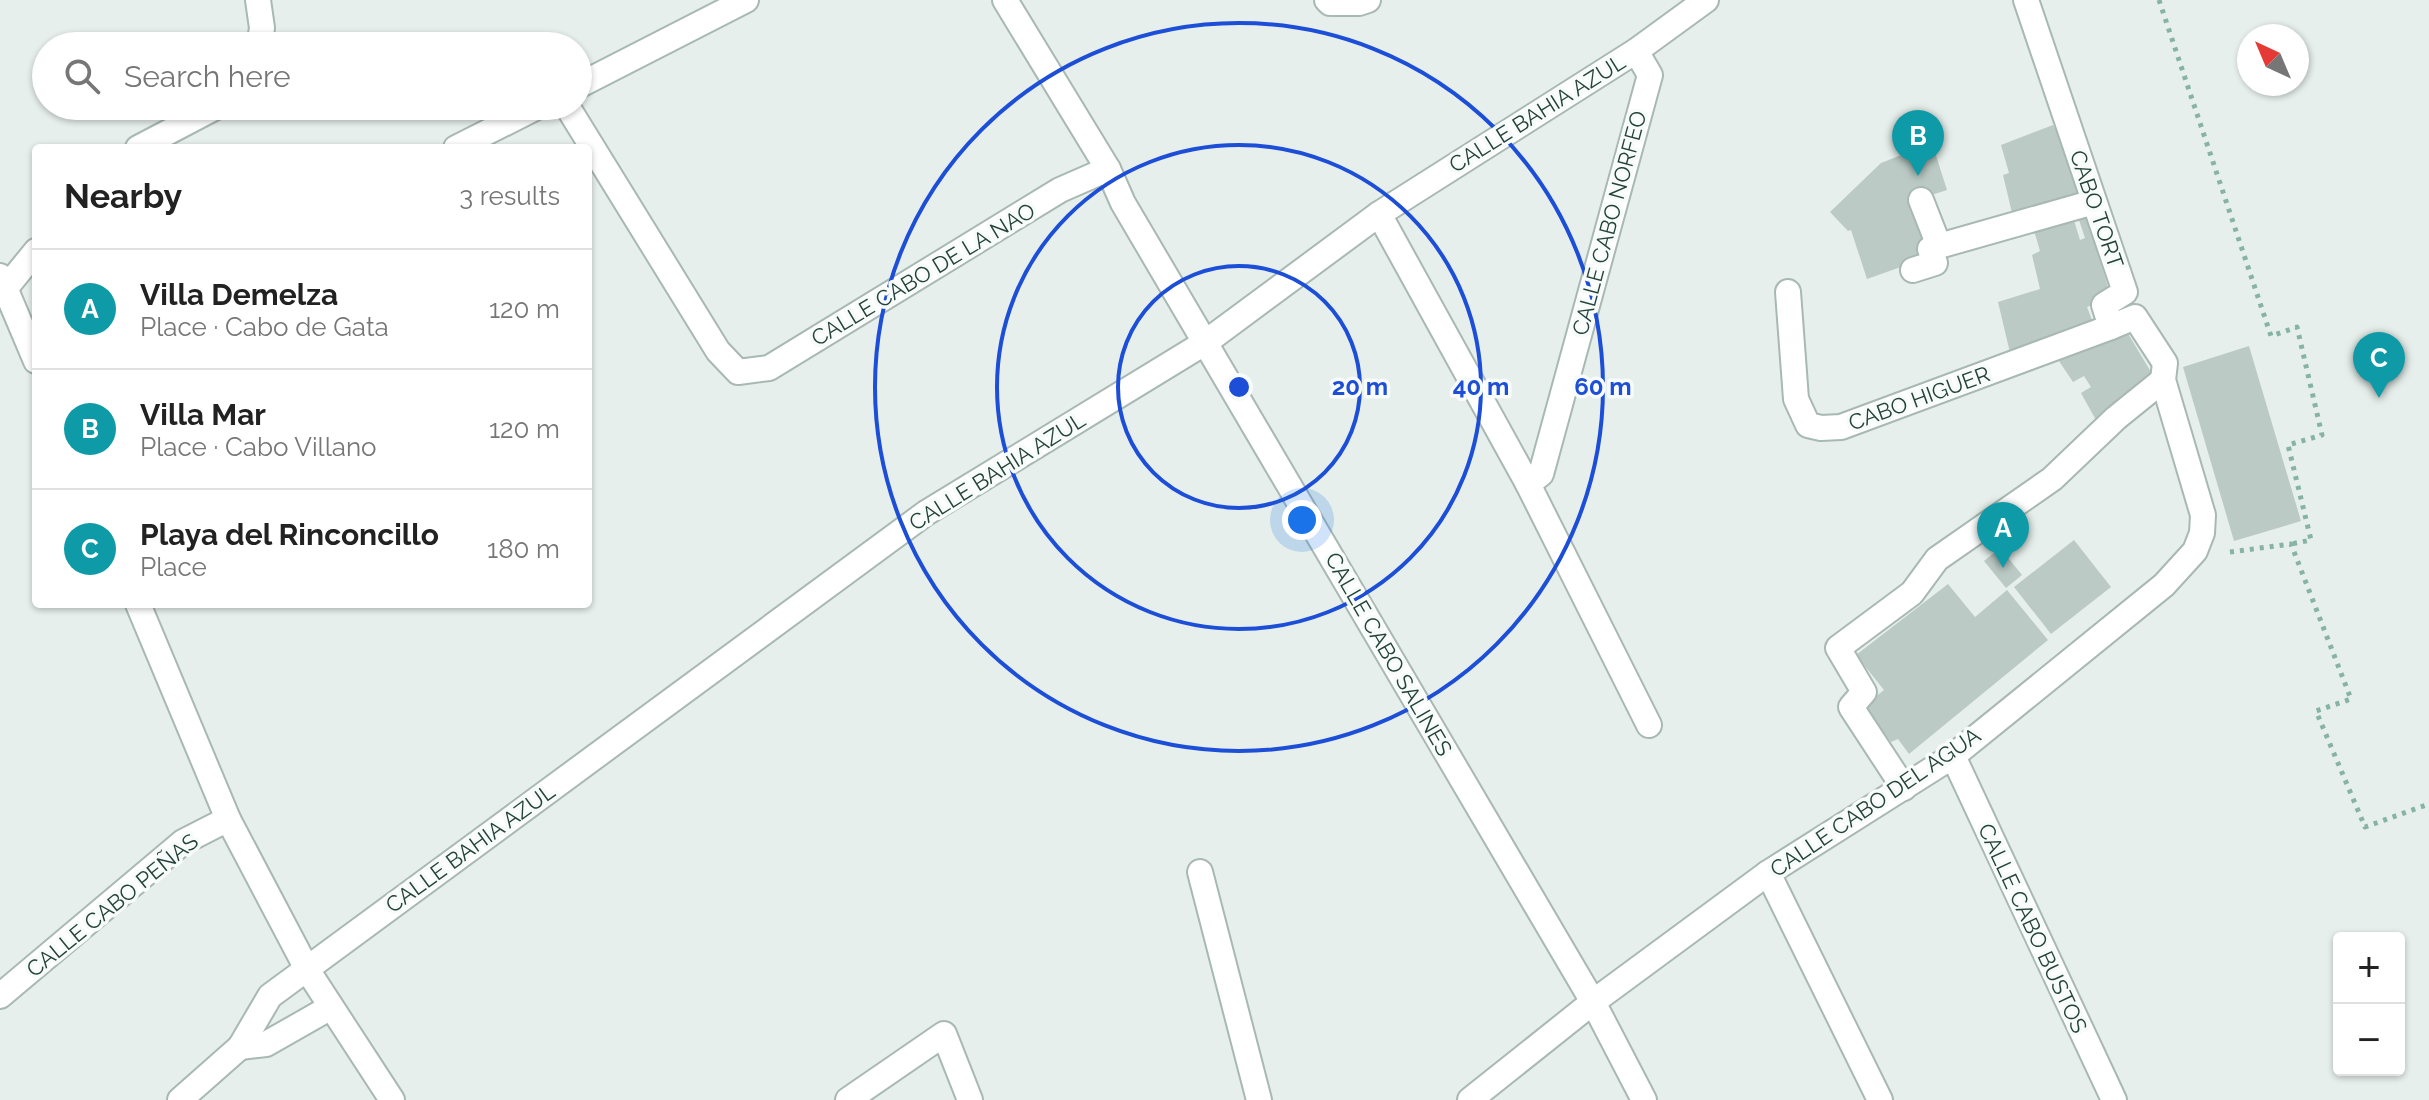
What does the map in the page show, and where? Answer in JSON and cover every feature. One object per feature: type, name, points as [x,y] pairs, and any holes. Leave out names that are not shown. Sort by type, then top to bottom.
[{"type":"street","points":[[258,0],[261,32]]},
{"type":"street","points":[[592,79],[746,0]]},
{"type":"street","name":"CALLE CABO SALINES","points":[[1005,0],[1108,169],[1123,203],[1593,1002],[1644,1100]]},
{"type":"street","points":[[1327,0],[1330,3],[1359,3],[1368,0]]},
{"type":"street","name":"CALLE BAHIA AZUL","points":[[240,1047],[270,996],[926,513],[1206,342],[1379,214],[1636,51],[1706,0]]},
{"type":"street","name":"CABO TORT","points":[[2026,0],[2125,292],[2104,305],[2111,327]]},
{"type":"street","name":"CALLE CABO NORFEO","points":[[1528,484],[1541,474],[1650,75],[1636,51]]},
{"type":"street","points":[[146,144],[191,120]]},
{"type":"street","points":[[464,144],[511,120]]},
{"type":"street","name":"CALLE CABO DE LA NAO","points":[[576,120],[590,144]]},
{"type":"street","name":"CALLE CABO DE LA NAO","points":[[592,147],[718,351],[738,372],[769,368],[1060,190],[1108,169]]},
{"type":"street","points":[[1921,200],[1939,246]]},
{"type":"street","points":[[1913,270],[1935,263],[1930,249],[2094,202]]},
{"type":"street","points":[[1379,214],[1528,484],[1649,725]]},
{"type":"street","points":[[32,255],[3,282],[32,351]]},
{"type":"street","name":"CABO HIGUER","points":[[1788,292],[1796,399],[1808,425],[1821,428],[1841,427],[2111,327]]},
{"type":"street","points":[[1904,788],[1851,707],[1864,692],[1838,648],[1912,593],[1937,559],[2052,479],[2116,418],[2163,380],[2165,363],[2135,317],[2111,327]]},
{"type":"street","name":"CALLE CABO DEL AGUA","points":[[1470,1100],[1593,1002],[1768,873],[1953,756],[2164,585],[2195,551],[2202,533],[2203,515],[2163,380]]},
{"type":"street","points":[[140,608],[228,819],[306,968],[392,1100]]},
{"type":"street","name":"CALLE CABO BUSTOS","points":[[1953,756],[2114,1100]]},
{"type":"street","name":"CALLE CABO PEÑAS","points":[[0,996],[183,842],[228,819]]},
{"type":"street","points":[[1200,872],[1259,1100]]},
{"type":"street","points":[[1768,873],[1880,1100]]},
{"type":"street","points":[[180,1100],[240,1047],[266,1044],[331,1007]]},
{"type":"street","points":[[848,1100],[944,1034],[970,1100]]},
{"type":"path","points":[[2159,0],[2271,336],[2297,327],[2322,435],[2288,445],[2311,540],[2189,557]]},
{"type":"path","points":[[2291,544],[2351,699],[2316,711],[2365,827],[2429,804]]},
{"type":"building","points":[[2053,125],[2056,130],[2063,127],[2086,194],[2012,213],[2003,175],[2009,173],[2001,145]]},
{"type":"building","points":[[1932,143],[1947,190],[1913,201],[1929,257],[1867,279],[1851,230],[1848,231],[1830,212],[1881,163]]},
{"type":"building","points":[[2085,211],[2111,297],[2087,307],[2095,328],[2011,357],[1998,302],[2040,289],[2032,255],[2040,251],[2033,227],[2072,214],[2080,240],[2085,238],[2077,214]]},
{"type":"building","points":[[2124,327],[2151,372],[2097,422],[2081,393],[2091,387],[2084,376],[2073,382],[2055,355]]},
{"type":"building","points":[[2249,346],[2301,521],[2234,541],[2183,367]]},
{"type":"building","points":[[2074,540],[2111,587],[2051,634],[2014,587]]},
{"type":"building","points":[[2000,548],[2022,575],[2006,588],[1984,561]]},
{"type":"building","points":[[1948,584],[1975,617],[2007,590],[2048,640],[1909,754],[1898,739],[1891,742],[1864,706],[1884,690],[1856,655]]},
{"type":"place","name":"Villa Mar","points":[[1918,176]]},
{"type":"place","name":"Playa del Rinconcillo","points":[[2379,398]]},
{"type":"place","name":"Villa Demelza","points":[[2003,568]]}]
